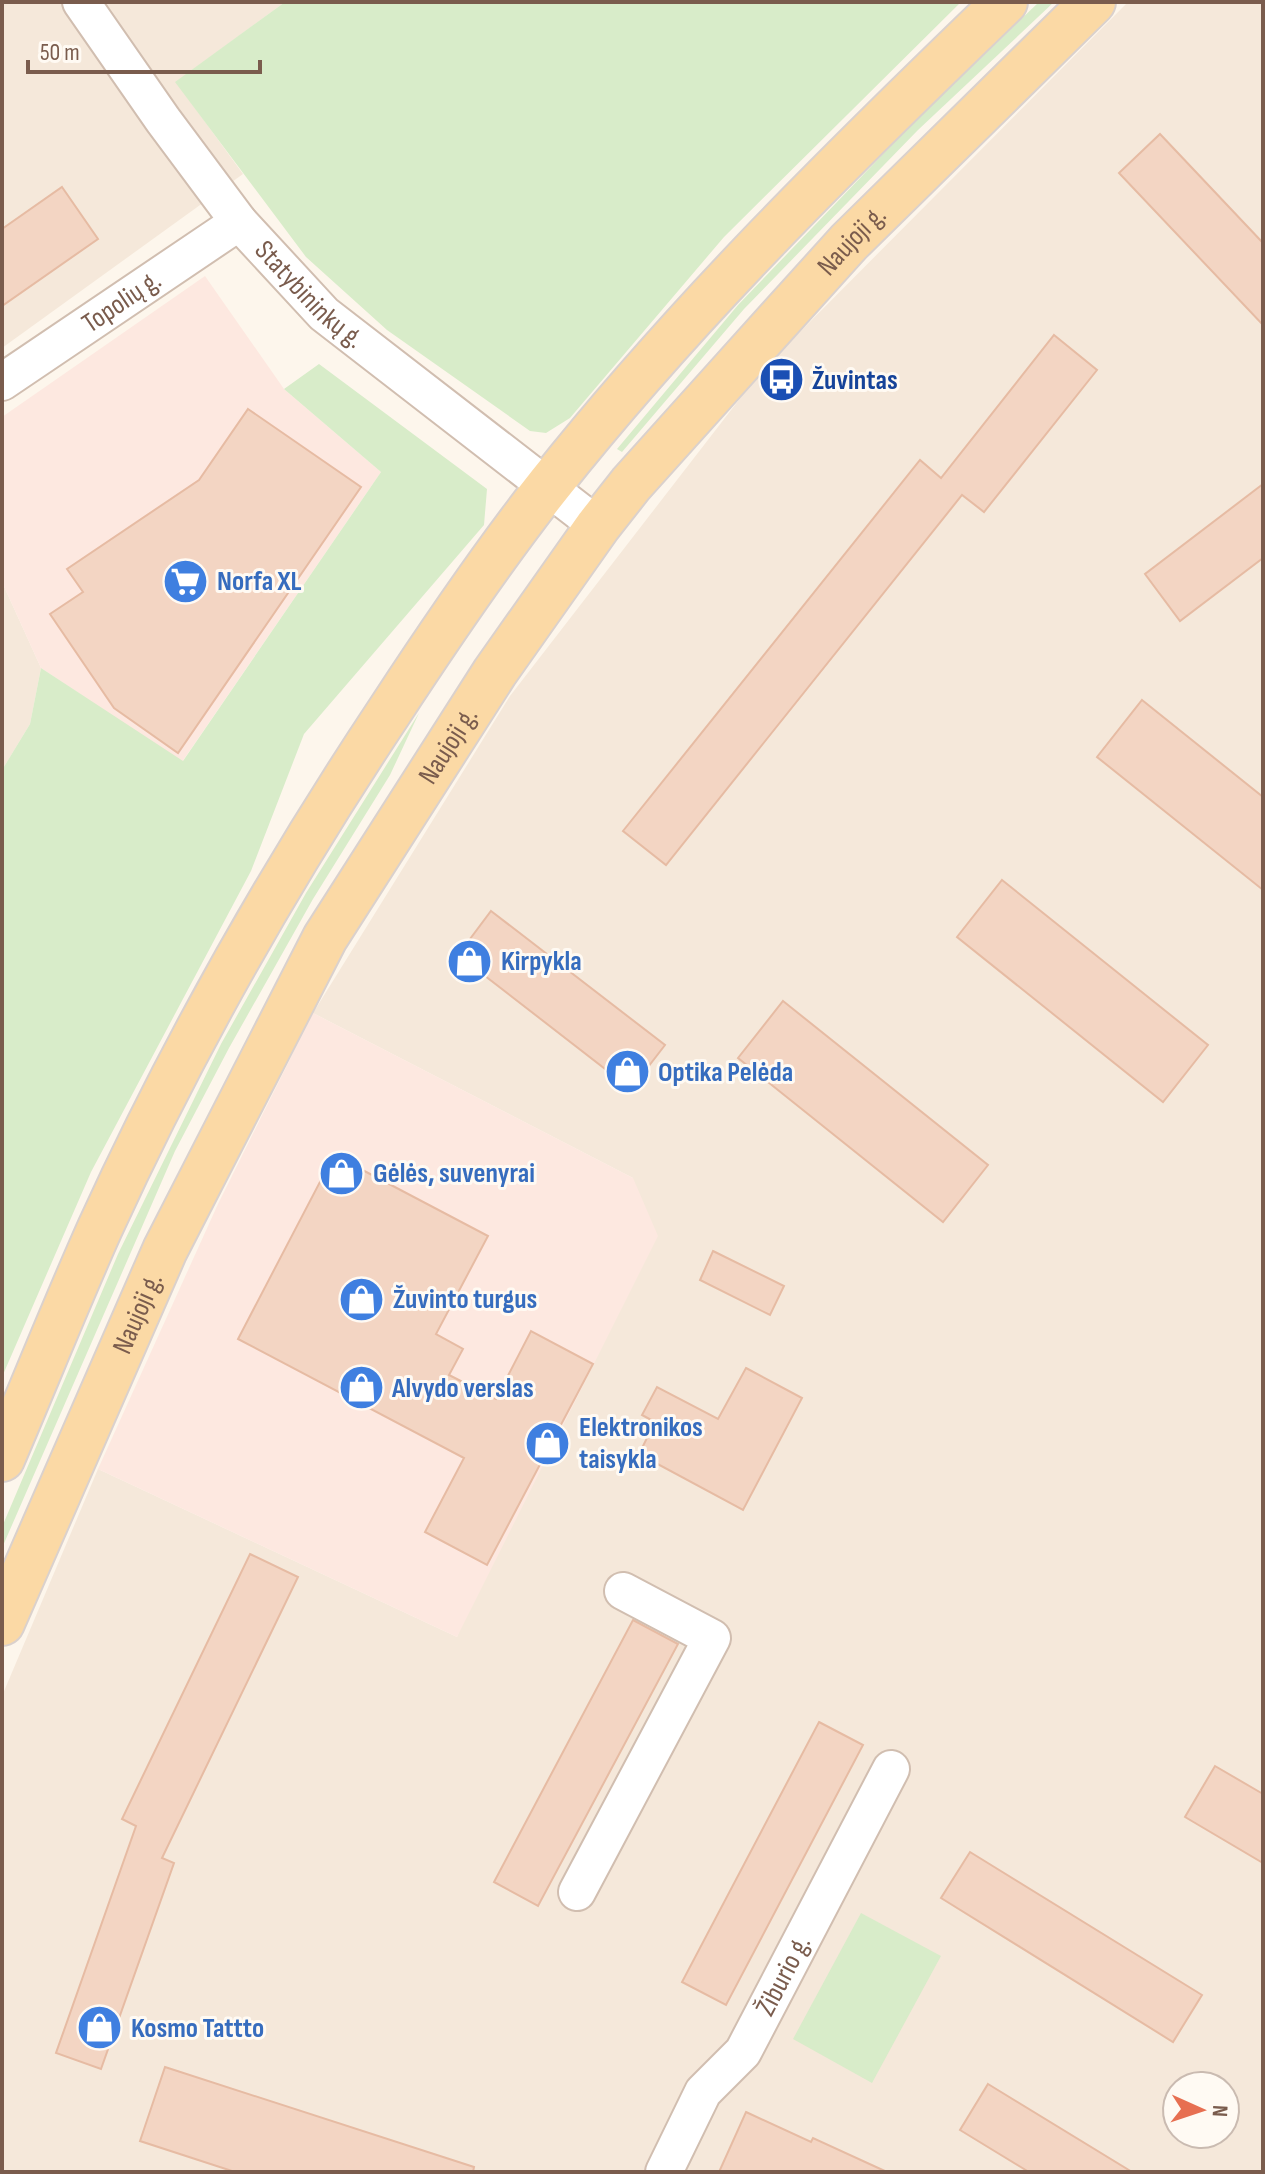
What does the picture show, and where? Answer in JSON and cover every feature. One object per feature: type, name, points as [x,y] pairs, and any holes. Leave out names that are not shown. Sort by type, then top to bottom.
[{"type":"main road","points":[[2,1459],[100,1227],[192,1042],[267,904],[449,621],[548,487],[723,283],[874,128],[1005,2]]},
{"type":"main road","name":"Naujoji g.","points":[[2,1623],[165,1250],[325,938],[495,672],[631,484],[849,242],[1093,2]]},
{"type":"street","name":"Statybininkų g.","points":[[81,2],[239,222],[324,314],[598,526]]},
{"type":"street","name":"Topolių g.","points":[[2,382],[239,222]]},
{"type":"street","points":[[577,1892],[712,1638],[623,1591]]},
{"type":"street","name":"Žiburio g.","points":[[664,2172],[703,2092],[743,2052],[891,1769]]},
{"type":"shaded area","points":[[2,2],[285,2],[176,82],[243,174],[2,348]]},
{"type":"shaded area","points":[[1128,2],[1263,2],[1263,2172],[2,2172],[2,1696],[98,1469],[457,1637],[633,1178],[313,1013],[510,696],[762,370]]},
{"type":"shaded area","points":[[205,276],[284,389],[381,472],[182,762],[41,668],[2,582],[2,417]]},
{"type":"shaded area","points":[[2,582],[41,668],[30,724],[2,770]]},
{"type":"shaded area","points":[[313,1013],[633,1178],[658,1236],[457,1637],[98,1469],[218,1204]]},
{"type":"green space","points":[[285,2],[961,2],[724,237],[570,418],[546,433],[530,431],[387,330],[306,257],[175,82]]},
{"type":"green space","points":[[1039,2],[1054,2],[918,130],[744,309],[622,452],[617,449],[738,305],[912,124]]},
{"type":"green space","points":[[319,364],[487,489],[484,525],[304,734],[251,871],[91,1172],[2,1377],[2,770],[30,724],[41,668],[183,761],[381,472],[284,389]]},
{"type":"green space","points":[[419,713],[390,775],[313,899],[175,1151],[2,1548],[2,1527],[118,1254],[221,1044],[306,893]]},
{"type":"green space","points":[[861,1913],[941,1956],[872,2083],[793,2039]]},
{"type":"building","points":[[1160,134],[1263,243],[1263,325],[1119,173]]},
{"type":"building","points":[[62,187],[98,239],[2,306],[2,229]]},
{"type":"building","points":[[1054,335],[1097,370],[984,512],[962,495],[666,865],[623,831],[920,460],[941,478]]},
{"type":"building","name":"Norfa XL","points":[[248,409],[361,487],[178,753],[114,708],[50,614],[83,592],[67,569],[199,480]]},
{"type":"building","points":[[1263,484],[1263,558],[1180,621],[1145,574]]},
{"type":"building","points":[[1142,700],[1263,797],[1263,890],[1097,757]]},
{"type":"building","points":[[1002,880],[1208,1045],[1163,1102],[957,937]]},
{"type":"building","points":[[491,911],[665,1045],[631,1089],[458,955]]},
{"type":"building","points":[[783,1001],[988,1165],[943,1222],[738,1058]]},
{"type":"building","points":[[334,1155],[488,1236],[436,1334],[463,1349],[449,1375],[496,1399],[531,1331],[593,1364],[487,1565],[425,1532],[464,1458],[238,1339]]},
{"type":"building","points":[[713,1251],[784,1286],[770,1315],[700,1280]]},
{"type":"building","points":[[746,1368],[802,1398],[743,1510],[639,1454],[655,1422],[642,1415],[657,1387],[718,1419]]},
{"type":"building","points":[[250,1554],[298,1577],[162,1858],[174,1863],[101,2069],[56,2053],[136,1826],[122,1819]]},
{"type":"building","points":[[633,1620],[678,1644],[538,1906],[494,1882]]},
{"type":"building","points":[[819,1722],[863,1745],[726,2005],[682,1982]]},
{"type":"building","points":[[1215,1766],[1263,1794],[1263,1863],[1185,1817]]},
{"type":"building","points":[[970,1852],[1202,1995],[1173,2042],[941,1898]]},
{"type":"building","points":[[165,2067],[474,2167],[473,2172],[235,2172],[140,2141]]},
{"type":"building","points":[[988,2084],[1132,2172],[1029,2172],[960,2130]]},
{"type":"building","points":[[746,2112],[811,2142],[813,2138],[887,2172],[719,2172]]},
{"type":"place","name":"Žuvintas","points":[[781,380]]},
{"type":"place","name":"Norfa XL","points":[[186,581]]},
{"type":"place","name":"Kirpykla","points":[[470,961]]},
{"type":"place","name":"Optika Pelėda","points":[[627,1072]]},
{"type":"place","name":"Gėlės, suvenyrai","points":[[342,1173]]},
{"type":"place","name":"Žuvinto turgus","points":[[362,1299]]},
{"type":"place","name":"Alvydo verslas","points":[[361,1388]]},
{"type":"place","name":"Elektronikos taisykla","points":[[548,1443]]},
{"type":"place","name":"Kosmo Tattto","points":[[100,2028]]}]
